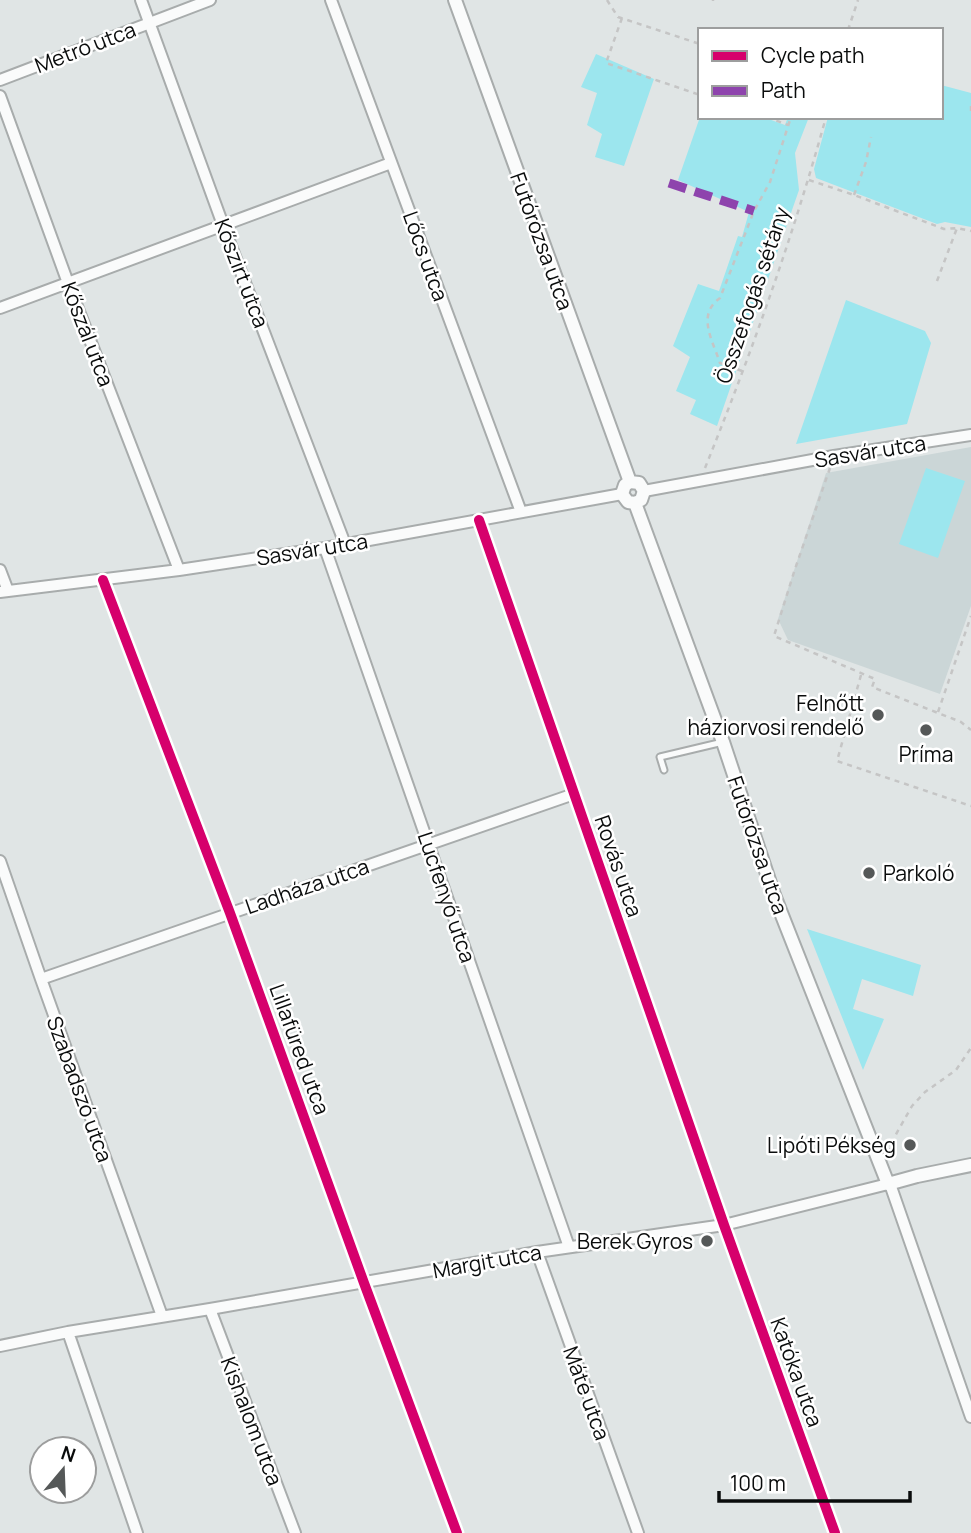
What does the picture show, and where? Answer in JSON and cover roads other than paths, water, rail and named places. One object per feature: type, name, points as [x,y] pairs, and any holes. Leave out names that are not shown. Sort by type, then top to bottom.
[{"type":"street","name":"Kőszirt utca","points":[[141,0],[223,225],[345,544]]},
{"type":"street","name":"Metró utca","points":[[0,80],[210,0]]},
{"type":"street","name":"Lőcs utca","points":[[331,0],[521,512]]},
{"type":"street","name":"Futórózsa utca","points":[[455,0],[630,482]]},
{"type":"street","name":"Kőszál utca","points":[[0,96],[68,283],[179,570]]},
{"type":"street","points":[[0,308],[391,163]]},
{"type":"street","name":"Sasvár utca","points":[[644,491],[834,456],[971,435]]},
{"type":"street","points":[[630,482],[639,483],[644,491],[641,500],[635,503],[628,502],[622,494],[623,488],[630,482]]},
{"type":"street","name":"Sasvár utca","points":[[4,592],[324,548],[622,494]]},
{"type":"street","name":"Futórózsa utca","points":[[635,503],[723,742],[774,895],[889,1184],[971,1417]]},
{"type":"street","name":"Rovás utca","points":[[479,520],[724,1224]]},
{"type":"street","name":"Lucfenyő utca","points":[[324,548],[569,1247]]},
{"type":"street","points":[[0,570],[4,592]]},
{"type":"street","name":"Lillafüred utca","points":[[103,580],[230,913],[457,1533]]},
{"type":"street","name":"Ladháza utca","points":[[41,979],[574,794]]},
{"type":"street","name":"Szabadszó utca","points":[[0,861],[162,1316]]},
{"type":"street","name":"Margit utca","points":[[0,1346],[537,1252],[724,1224],[971,1165]]},
{"type":"street","name":"Katóka utca","points":[[724,1224],[835,1533]]},
{"type":"street","name":"Máté utca","points":[[537,1252],[638,1533]]},
{"type":"street","name":"Kishalom utca","points":[[210,1309],[295,1533]]},
{"type":"street","points":[[68,1332],[137,1533]]},
{"type":"lane","points":[[664,771],[660,757],[723,742]]},
{"type":"place","name":"Felnőtt háziorvosi rendelő","points":[[878,715]]},
{"type":"place","name":"Príma","points":[[926,730]]},
{"type":"place","name":"Parkoló","points":[[869,873]]},
{"type":"place","name":"Lipóti Pékség","points":[[910,1145]]},
{"type":"place","name":"Berek Gyros","points":[[707,1241]]}]
